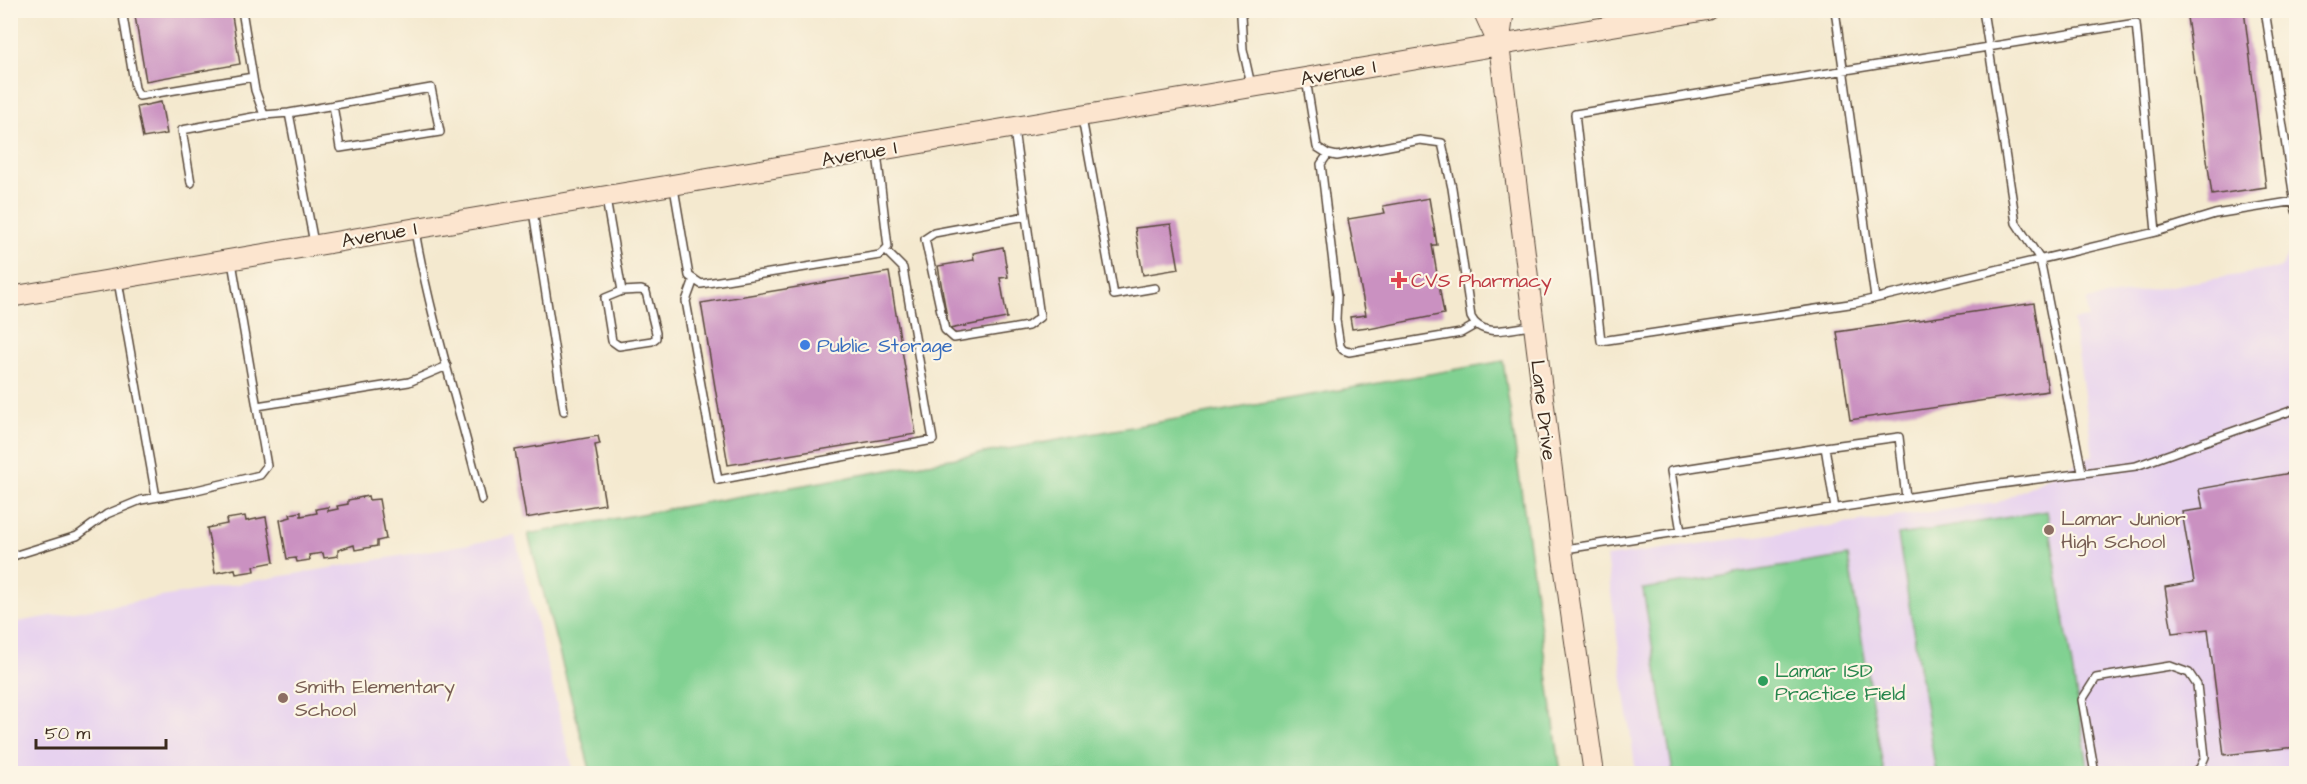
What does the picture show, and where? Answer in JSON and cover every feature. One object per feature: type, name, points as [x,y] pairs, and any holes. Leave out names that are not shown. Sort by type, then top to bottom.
[{"type":"main road","points":[[1483,10],[1499,45]]},
{"type":"main road","points":[[1499,45],[1504,10]]},
{"type":"main road","name":"Avenue I","points":[[10,297],[1707,10]]},
{"type":"main road","name":"Lane Drive","points":[[1499,45],[1562,550],[1594,774]]},
{"type":"lane","points":[[122,10],[135,88],[139,96],[253,77]]},
{"type":"lane","points":[[242,10],[257,99],[264,115]]},
{"type":"lane","points":[[1836,10],[1875,298]]},
{"type":"lane","points":[[1983,10],[2016,223],[2040,259],[2082,472]]},
{"type":"lane","points":[[2265,10],[2296,211]]},
{"type":"lane","points":[[1243,12],[1243,49],[1251,87]]},
{"type":"lane","points":[[2156,232],[2136,23],[1575,114],[1601,341],[1875,298],[2156,232],[2215,214],[2296,202]]},
{"type":"lane","points":[[1306,78],[1317,147],[1328,154],[1337,156],[1420,140],[1442,143],[1452,188],[1471,317],[1475,325],[1481,330],[1492,331],[1534,326]]},
{"type":"lane","points":[[191,183],[182,130],[431,88],[440,132],[340,148],[333,105]]},
{"type":"lane","points":[[289,113],[314,245]]},
{"type":"lane","points":[[1081,116],[1114,295],[1155,288]]},
{"type":"lane","points":[[1014,127],[1040,317],[1028,326],[954,338],[945,330],[925,240],[934,233],[1026,216]]},
{"type":"lane","points":[[673,185],[689,276],[702,284],[880,255],[888,247],[877,150]]},
{"type":"lane","points":[[1328,154],[1321,164],[1322,184],[1337,296],[1336,320],[1340,346],[1343,351],[1349,352],[1461,333],[1475,325]]},
{"type":"lane","points":[[606,196],[622,291]]},
{"type":"lane","points":[[532,208],[564,411]]},
{"type":"lane","points":[[414,228],[426,291],[482,500]]},
{"type":"lane","points":[[694,279],[686,300],[718,480],[933,440],[903,268],[885,250]]},
{"type":"lane","points":[[10,557],[77,536],[107,514],[141,500],[188,492],[260,475],[267,466],[232,259]]},
{"type":"lane","points":[[118,279],[156,497]]},
{"type":"lane","points":[[622,291],[646,292],[656,333],[656,338],[652,341],[619,346],[612,341],[605,298],[622,291]]},
{"type":"lane","points":[[257,406],[409,382],[447,366]]},
{"type":"lane","points":[[1562,550],[2082,472],[2136,466],[2296,409]]},
{"type":"lane","points":[[1681,532],[1671,471],[1825,447],[1899,437],[1906,498]]},
{"type":"lane","points":[[1825,447],[1834,509]]},
{"type":"lane","points":[[2095,774],[2082,700],[2087,689],[2096,678],[2170,666],[2189,673],[2197,686],[2205,757],[2200,768],[2193,774]]},
{"type":"shaded area","name":"Lamar Junior High School","points":[[2296,242],[2296,773],[1636,773],[1606,557],[1997,503],[2093,455],[2073,320],[2088,318],[2087,300],[2280,268]]},
{"type":"shaded area","name":"Smith Elementary School","points":[[515,536],[574,773],[11,773],[11,623]]},
{"type":"green space","points":[[1503,361],[1561,773],[591,773],[528,534]]},
{"type":"green space","name":"Lamar ISD Practice Field","points":[[2047,511],[2089,773],[1936,773],[1898,535]]},
{"type":"green space","name":"Lamar ISD Practice Field","points":[[1848,556],[1884,773],[1673,773],[1643,589]]},
{"type":"building","points":[[134,10],[231,10],[240,64],[146,81]]},
{"type":"building","points":[[2186,10],[2244,10],[2266,187],[2212,195]]},
{"type":"building","points":[[161,102],[167,134],[143,138],[137,107]]},
{"type":"building","name":"CVS Pharmacy","points":[[1429,198],[1437,245],[1432,245],[1444,314],[1369,329],[1368,327],[1352,329],[1350,317],[1366,315],[1348,219],[1385,213],[1383,206]]},
{"type":"building","points":[[1171,224],[1179,269],[1143,275],[1135,228]]},
{"type":"building","points":[[1003,247],[1008,277],[1000,278],[1007,318],[949,329],[938,266],[974,260],[973,253]]},
{"type":"building","points":[[889,272],[916,434],[728,465],[701,303]]},
{"type":"building","points":[[2034,303],[2048,391],[1850,420],[1837,332]]},
{"type":"building","points":[[598,436],[600,444],[595,445],[605,504],[526,518],[515,450]]},
{"type":"building","points":[[2296,472],[2296,747],[2224,755],[2208,629],[2172,633],[2165,587],[2194,582],[2182,512],[2203,509],[2199,489]]},
{"type":"building","points":[[368,496],[369,500],[379,499],[386,539],[377,541],[377,546],[355,550],[354,545],[338,550],[338,556],[324,558],[323,553],[309,555],[310,560],[297,562],[296,558],[287,559],[280,520],[291,517],[290,514],[301,512],[301,516],[317,513],[316,509],[328,507],[328,511],[338,509],[337,506],[348,504],[348,500]]},
{"type":"building","points":[[245,516],[246,521],[266,517],[274,562],[254,566],[255,571],[236,574],[235,569],[215,573],[207,528],[227,524],[226,519]]},
{"type":"place","name":"CVS Pharmacy","points":[[1399,280]]},
{"type":"place","name":"Public Storage","points":[[805,345]]},
{"type":"place","name":"Lamar Junior High School","points":[[2049,530]]},
{"type":"place","name":"Lamar ISD Practice Field","points":[[1763,681]]},
{"type":"place","name":"Smith Elementary School","points":[[283,698]]}]
